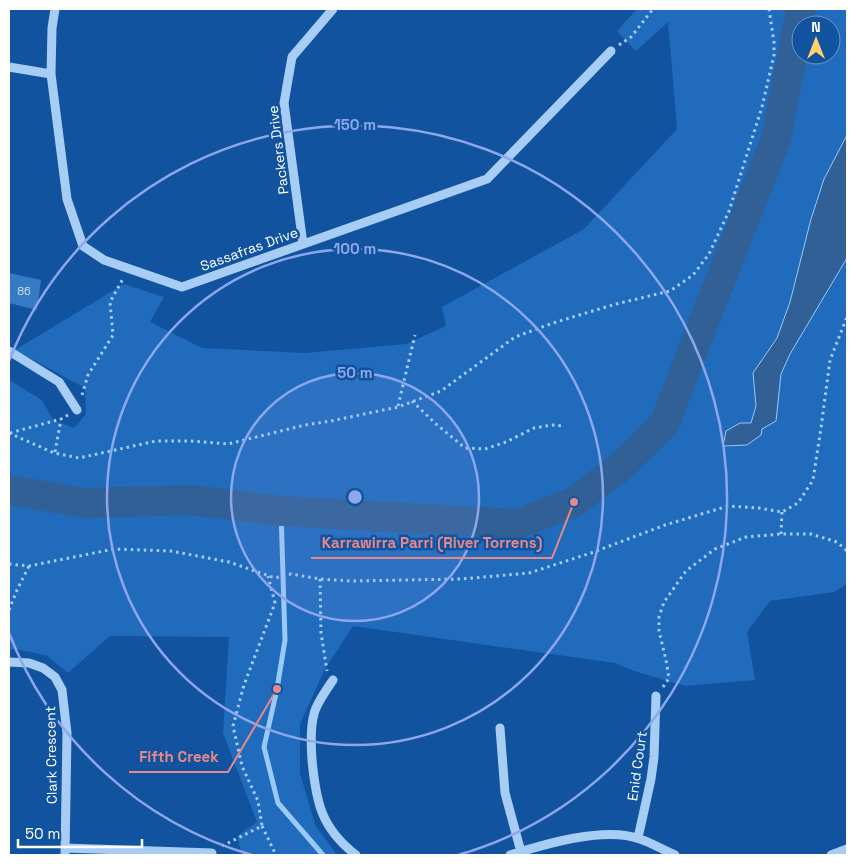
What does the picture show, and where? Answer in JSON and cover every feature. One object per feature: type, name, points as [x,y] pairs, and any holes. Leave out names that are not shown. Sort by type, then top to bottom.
[{"type":"street","name":"Sassafras Drive","points":[[55,9],[52,28],[51,74],[66,200],[83,246],[104,260],[182,287],[487,179],[610,51]]},
{"type":"street","name":"Packers Drive","points":[[304,244],[284,103],[292,57],[333,9]]},
{"type":"street","points":[[9,67],[51,74]]},
{"type":"street","points":[[9,352],[59,382],[77,410]]},
{"type":"street","name":"Clark Crescent","points":[[9,662],[29,663],[43,668],[55,677],[62,690],[67,733],[65,852]]},
{"type":"street","points":[[331,683],[314,712],[311,753],[314,782],[319,807],[327,824],[340,841],[356,855]]},
{"type":"street","name":"Enid Court","points":[[638,838],[654,757],[656,696]]},
{"type":"street","points":[[500,728],[506,793],[521,852]]},
{"type":"street","points":[[510,855],[578,837],[614,834],[638,838],[675,855]]},
{"type":"street","points":[[831,855],[847,849]]},
{"type":"street","points":[[65,852],[210,853]]},
{"type":"path","points":[[610,51],[631,37],[653,9]]},
{"type":"path","points":[[9,433],[54,453],[79,458],[156,441],[228,444],[305,425],[398,406],[441,391],[516,337],[562,320],[670,291],[693,275],[709,254],[729,211],[762,107],[774,56],[769,9]]},
{"type":"path","points":[[9,433],[61,419],[77,410],[88,375],[113,335],[110,302],[128,268]]},
{"type":"path","points":[[9,564],[29,566],[114,550],[171,551],[229,562],[275,578],[291,574],[320,579],[351,581],[462,579],[529,573],[591,553],[666,525],[728,506],[782,512],[798,503],[813,480],[830,360],[847,317]]},
{"type":"path","points":[[398,406],[415,336]]},
{"type":"path","points":[[412,401],[465,448],[485,450],[534,428],[552,425],[564,426]]},
{"type":"path","points":[[54,453],[61,419]]},
{"type":"path","points":[[780,534],[782,512]]},
{"type":"path","points":[[656,696],[669,678],[659,631],[659,618],[664,602],[686,571],[715,550],[746,537],[811,534],[837,542],[847,551]]},
{"type":"path","points":[[9,610],[29,566]]},
{"type":"path","points":[[268,575],[275,603],[244,686],[233,726],[242,766],[258,801],[262,826],[276,855]]},
{"type":"path","points":[[320,579],[321,633],[331,683]]},
{"type":"path","points":[[210,853],[262,826]]},
{"type":"shaded area","points":[[637,9],[847,9],[847,584],[834,592],[770,601],[747,632],[755,680],[685,686],[634,671],[615,663],[353,626],[325,669],[300,724],[300,773],[315,825],[337,855],[242,855],[237,836],[257,822],[223,733],[229,637],[110,636],[68,673],[46,655],[14,649],[9,650],[9,380],[42,400],[53,420],[74,428],[86,414],[85,388],[15,350],[124,284],[164,297],[150,322],[202,348],[305,353],[406,344],[446,326],[442,307],[584,229],[677,129],[668,22],[636,51],[617,31]]},
{"type":"shaded area","points":[[847,135],[847,258],[790,354],[781,374],[776,421],[762,429],[761,435],[747,445],[723,446],[726,431],[740,423],[751,423],[756,406],[753,373],[777,338],[790,302],[811,219],[824,179]]},
{"type":"building","points":[[9,273],[41,280],[37,310],[9,303]]},
{"type":"waterway","points":[[9,490],[85,503],[191,500],[281,511],[517,524],[574,502],[620,467],[665,423],[776,139],[801,9]]},
{"type":"waterway","points":[[281,511],[285,640],[277,689],[264,747],[278,803],[323,855]]},
{"type":"place","name":"Karrawirra Parri (River Torrens)","points":[[574,502]]},
{"type":"place","name":"Fifth Creek","points":[[277,689]]}]
